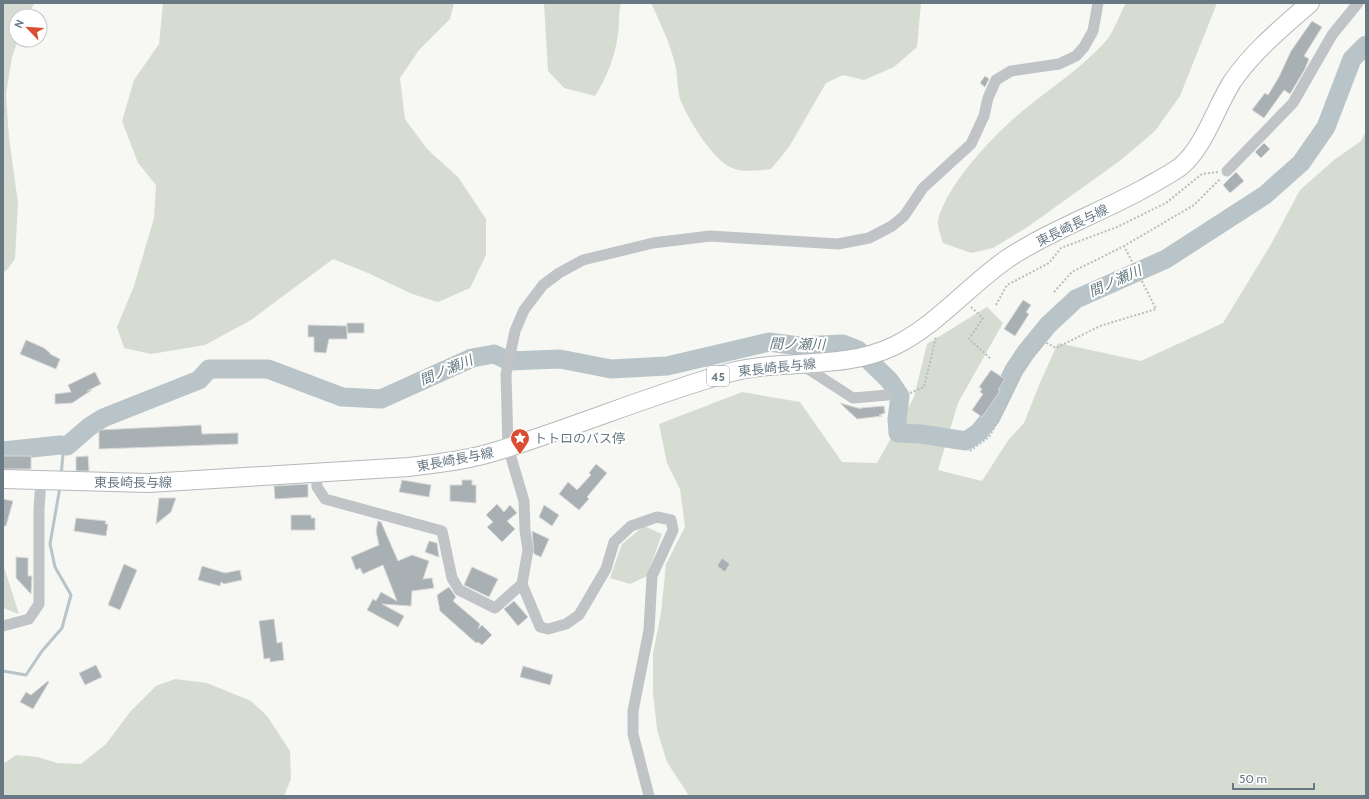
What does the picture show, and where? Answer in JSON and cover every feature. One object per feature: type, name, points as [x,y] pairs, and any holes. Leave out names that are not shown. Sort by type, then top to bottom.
[{"type":"main road","name":"東長崎長与線","points":[[3,478],[148,483],[424,465],[470,458],[508,447],[667,391],[731,372],[754,368],[802,365],[870,355],[894,346],[938,317],[961,296],[1008,259],[1034,243],[1121,201],[1181,166],[1200,142],[1232,82],[1254,55],[1310,3]]},
{"type":"street","points":[[649,796],[633,734],[633,711],[649,630],[652,576],[673,530],[671,520],[656,517],[631,526],[614,542],[606,569],[580,615],[566,624],[548,629],[540,627],[522,584],[528,550],[525,530],[524,501],[508,447],[506,374],[515,331],[524,310],[543,286],[559,273],[583,260],[654,243],[710,236],[838,244],[869,238],[892,226],[904,216],[923,188],[971,144],[984,116],[988,98],[996,80],[1010,71],[1059,64],[1076,56],[1084,47],[1093,31],[1098,3]]},
{"type":"street","points":[[1227,171],[1293,103],[1332,35],[1358,3]]},
{"type":"street","points":[[802,365],[853,398],[888,395]]},
{"type":"street","points":[[316,472],[317,488],[325,499],[442,531],[452,578],[459,590],[495,608],[522,584]]},
{"type":"street","points":[[3,626],[29,619],[39,604],[39,509],[41,480]]},
{"type":"path","points":[[1054,292],[1072,272],[1124,246],[1194,205],[1227,171]]},
{"type":"path","points":[[996,305],[1007,285],[1049,263],[1061,248],[1117,227],[1166,203],[1202,174],[1227,171]]},
{"type":"path","points":[[970,451],[989,437],[1024,368],[1045,342],[1056,348],[1100,326],[1156,309],[1124,246]]},
{"type":"path","points":[[961,296],[983,318],[969,339],[991,359]]},
{"type":"path","points":[[910,393],[924,387],[937,333]]},
{"type":"shaded area","points":[[3,3],[35,3],[32,8],[8,8],[8,48],[15,48],[12,57],[6,94],[9,138],[18,203],[15,259],[6,271],[3,272]]},
{"type":"shaded area","points":[[163,3],[454,3],[450,19],[419,50],[400,78],[405,119],[427,149],[458,177],[486,219],[486,255],[470,288],[438,302],[412,294],[368,273],[333,259],[251,320],[205,345],[151,354],[124,348],[117,327],[134,286],[154,218],[156,185],[138,163],[122,121],[134,80],[159,44]]},
{"type":"shaded area","points":[[544,3],[621,3],[619,30],[613,59],[595,96],[564,88],[548,71]]},
{"type":"shaded area","points":[[651,3],[921,3],[917,47],[894,67],[864,80],[843,75],[826,83],[789,147],[771,169],[746,171],[736,170],[718,158],[703,140],[691,121],[680,100],[676,68],[662,27]]},
{"type":"shaded area","points":[[1126,3],[1217,3],[1180,96],[1155,131],[1121,160],[1029,226],[993,248],[971,253],[943,243],[938,220],[943,205],[963,173],[1004,127],[1096,52],[1108,39]]},
{"type":"shaded area","points":[[1366,131],[1366,796],[689,796],[667,762],[657,730],[653,693],[653,654],[661,613],[666,564],[685,527],[680,489],[667,463],[659,424],[742,392],[800,402],[842,462],[877,463],[914,397],[927,344],[987,307],[1003,323],[958,403],[938,470],[982,481],[1009,439],[1024,423],[1058,343],[1141,361],[1223,323],[1270,246],[1300,190],[1334,160],[1361,141]]},
{"type":"shaded area","points":[[644,526],[662,534],[647,576],[630,584],[610,578],[622,544]]},
{"type":"shaded area","points":[[3,564],[19,614],[3,608]]},
{"type":"shaded area","points":[[175,679],[207,683],[251,701],[267,716],[290,751],[291,779],[284,796],[3,796],[3,764],[16,755],[38,757],[57,763],[81,764],[106,744],[130,712],[156,686]]},
{"type":"building","points":[[1312,21],[1322,27],[1304,56],[1309,59],[1305,69],[1290,94],[1284,90],[1264,118],[1252,110],[1265,93],[1268,95],[1279,77],[1291,51]]},
{"type":"building","points":[[985,76],[989,79],[985,87],[980,83]]},
{"type":"building","points":[[1264,143],[1270,149],[1261,158],[1255,152]]},
{"type":"building","points":[[1236,172],[1244,181],[1230,193],[1223,185]]},
{"type":"building","points":[[1023,300],[1031,305],[1026,312],[1029,314],[1015,336],[1004,329]]},
{"type":"building","points":[[347,323],[364,323],[364,333],[347,333]]},
{"type":"building","points":[[308,325],[347,326],[347,339],[329,339],[326,353],[314,352],[314,337],[308,337]]},
{"type":"building","points":[[26,340],[44,348],[50,354],[60,359],[56,369],[20,354]]},
{"type":"building","points":[[991,370],[1005,379],[998,390],[1000,391],[982,417],[972,410],[983,394],[980,392],[982,389],[979,387]]},
{"type":"building","points":[[95,372],[101,384],[87,391],[92,390],[72,403],[55,404],[55,394],[71,392],[68,385]]},
{"type":"building","points":[[840,403],[861,409],[860,408],[884,406],[885,413],[879,415],[882,416],[857,419]]},
{"type":"building","points":[[201,425],[202,434],[238,433],[238,444],[99,449],[99,430]]},
{"type":"building","points":[[3,456],[31,456],[31,469],[3,469]]},
{"type":"building","points":[[88,456],[89,471],[76,471],[76,457]]},
{"type":"building","points":[[596,464],[607,473],[587,497],[589,499],[579,510],[559,494],[568,482],[577,490],[591,475],[589,473]]},
{"type":"building","points":[[402,480],[431,485],[429,497],[399,492]]},
{"type":"building","points":[[462,480],[472,480],[472,485],[476,485],[476,503],[450,501],[450,485],[462,485]]},
{"type":"building","points":[[308,484],[308,497],[275,499],[274,486]]},
{"type":"building","points":[[159,498],[176,498],[171,512],[156,524]]},
{"type":"building","points":[[3,499],[13,501],[6,526],[3,526]]},
{"type":"building","points":[[497,504],[504,512],[510,505],[517,513],[507,521],[515,529],[502,542],[487,527],[493,522],[486,515]]},
{"type":"building","points":[[544,505],[559,515],[552,526],[539,517]]},
{"type":"building","points":[[291,515],[311,515],[311,518],[315,518],[315,530],[291,530]]},
{"type":"building","points":[[76,518],[106,521],[105,524],[108,524],[106,536],[74,531]]},
{"type":"building","points":[[378,521],[381,522],[398,561],[412,555],[429,561],[423,579],[432,578],[434,588],[412,591],[411,606],[382,604],[404,616],[398,627],[367,610],[373,599],[376,601],[381,592],[397,601],[383,565],[363,574],[360,568],[356,570],[351,557],[379,545],[376,531]]},
{"type":"building","points":[[532,531],[549,539],[541,557],[534,554]]},
{"type":"building","points":[[429,541],[437,543],[439,557],[425,552]]},
{"type":"building","points":[[16,557],[28,558],[28,576],[32,576],[31,594],[16,578]]},
{"type":"building","points":[[722,558],[730,564],[725,572],[717,566]]},
{"type":"building","points":[[124,564],[137,570],[120,610],[108,605]]},
{"type":"building","points":[[202,566],[225,573],[240,570],[242,580],[224,584],[221,582],[220,586],[198,580]]},
{"type":"building","points":[[472,567],[498,579],[489,597],[464,585]]},
{"type":"building","points":[[449,587],[456,597],[453,601],[480,624],[478,629],[482,625],[492,635],[482,645],[478,642],[476,643],[440,611],[437,595]]},
{"type":"building","points":[[514,601],[528,617],[518,626],[504,609]]},
{"type":"building","points":[[274,619],[277,643],[282,642],[284,660],[270,662],[270,658],[264,659],[259,621]]},
{"type":"building","points":[[96,665],[102,677],[85,685],[79,673]]},
{"type":"building","points":[[523,666],[553,675],[550,685],[520,677]]},
{"type":"building","points":[[48,681],[49,682],[33,709],[20,702],[26,692],[31,695]]},
{"type":"waterway","name":"間ノ瀬川","points":[[3,451],[60,445],[67,446],[89,427],[103,418],[199,380],[209,369],[268,369],[342,397],[381,399],[472,358],[494,354],[509,361],[560,359],[611,369],[667,366],[769,342],[799,346],[843,344],[858,350],[889,380],[900,396],[897,419],[898,433],[921,434],[966,441],[979,432],[991,417],[1014,370],[1026,352],[1048,325],[1076,299],[1166,259],[1265,195],[1301,163],[1326,127],[1352,59],[1366,45]]},
{"type":"waterway","points":[[61,476],[63,454],[67,446]]},
{"type":"waterway","points":[[3,671],[26,675],[42,651],[62,628],[71,595],[55,567],[50,544],[60,487]]},
{"type":"place","name":"トトロのバス停","points":[[520,455]]}]
